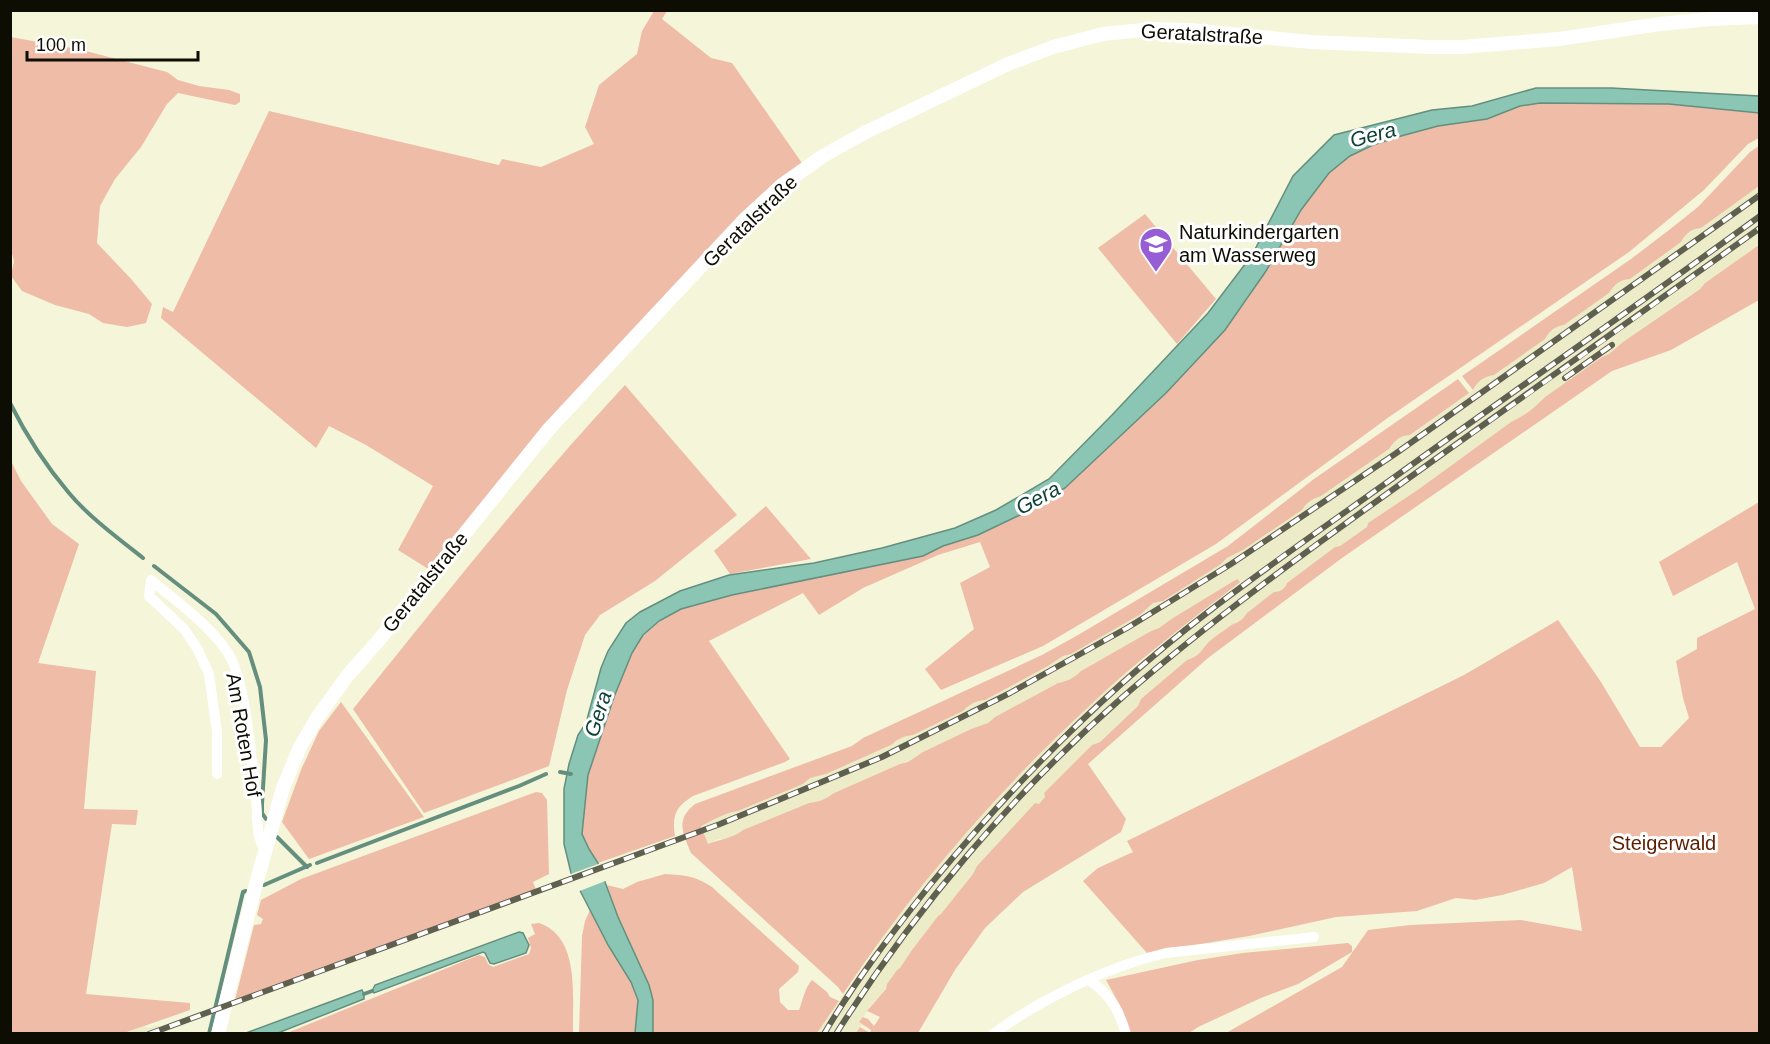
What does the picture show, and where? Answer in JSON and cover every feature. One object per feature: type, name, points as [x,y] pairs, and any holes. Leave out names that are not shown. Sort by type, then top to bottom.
[{"type":"street","name":"Geratalstraße","points":[[218,1034],[283,788],[300,747],[317,718],[348,675],[379,640],[549,429],[744,220],[782,185],[823,156],[866,132],[1008,64],[1053,47],[1128,30],[1190,30],[1311,42],[1461,47],[1559,39],[1710,19],[1760,17]]},
{"type":"street","name":"Am Roten Hof","points":[[217,774],[217,732],[209,674],[197,648],[184,629],[149,596],[151,580],[207,627],[229,654],[239,682],[249,740],[257,831],[259,841],[265,850]]},
{"type":"street","points":[[993,1034],[1020,1014],[1061,993],[1124,965],[1166,952],[1314,937]]},
{"type":"street","points":[[1089,980],[1109,997],[1117,1008],[1126,1034]]},
{"type":"shaded area","points":[[1759,186],[1759,245],[1609,354],[1545,397],[1538,405],[1368,523],[1367,527],[1340,546],[1335,547],[1287,583],[1286,587],[1279,592],[1274,592],[1238,623],[1233,624],[1206,645],[1195,658],[1187,660],[1141,699],[1138,706],[1100,742],[1092,745],[1044,793],[1045,797],[1039,804],[1035,803],[977,866],[897,970],[881,996],[872,1004],[860,1022],[862,1024],[856,1033],[817,1033],[896,920],[945,857],[1015,779],[1085,709],[1239,582],[1081,671],[1066,682],[1058,683],[988,723],[923,752],[908,762],[827,798],[743,830],[728,839],[718,839],[708,844],[701,826],[728,812],[738,811],[803,784],[810,778],[826,774],[963,711],[969,705],[985,700],[1063,656],[1071,654],[1140,614],[1153,603],[1163,601],[1302,510],[1314,498],[1321,496],[1389,449],[1394,441],[1402,436],[1411,435],[1473,390],[1477,382],[1494,375],[1544,339],[1556,327],[1564,325],[1609,293],[1621,280],[1630,279],[1681,242],[1685,235],[1693,229],[1701,227]]},
{"type":"shaded area","points":[[159,1025],[162,1033],[124,1034],[144,1026],[147,1028]]},
{"type":"green space","points":[[654,11],[667,11],[662,19],[711,58],[732,63],[802,163],[756,201],[430,570],[398,550],[433,486],[366,445],[329,426],[316,448],[161,318],[163,307],[173,312],[269,111],[499,165],[502,159],[541,167],[594,144],[585,127],[599,85],[637,54],[642,31]]},
{"type":"green space","points":[[10,37],[78,49],[167,72],[178,80],[199,86],[229,90],[240,94],[240,102],[235,105],[178,93],[167,104],[141,147],[115,179],[100,206],[97,243],[152,304],[146,323],[127,327],[103,323],[89,314],[55,305],[22,291],[11,276],[14,261],[10,246]]},
{"type":"green space","points":[[1540,103],[1669,104],[1759,113],[1759,138],[1748,144],[1704,190],[1629,252],[1389,417],[1216,544],[1043,646],[941,690],[925,669],[974,629],[960,583],[990,567],[980,542],[938,555],[863,588],[819,615],[803,593],[709,641],[790,759],[693,796],[682,804],[676,813],[675,836],[598,863],[582,834],[588,775],[614,697],[632,653],[643,636],[659,621],[681,609],[732,595],[922,556],[943,546],[978,535],[1020,515],[1065,488],[1165,393],[1225,330],[1249,297],[1301,210],[1329,173],[1350,156],[1373,145],[1401,136],[1438,126],[1487,119],[1520,106]]},
{"type":"green space","points":[[1759,146],[1759,186],[1701,228],[1689,232],[1681,242],[1630,279],[1618,283],[1609,293],[1564,325],[1553,329],[1545,339],[1494,375],[1482,380],[1473,390],[1462,376],[1669,230],[1698,207],[1750,152]]},
{"type":"green space","name":"Naturkindergarten am Wasserweg","points":[[1145,214],[1216,299],[1177,344],[1098,248]]},
{"type":"green space","points":[[1759,245],[1759,300],[1671,350],[1612,371],[1342,558],[1208,658],[1088,764],[1126,819],[1121,832],[1023,892],[985,928],[955,970],[918,1033],[870,1033],[871,1030],[859,1022],[863,1017],[874,1026],[880,1017],[867,1011],[886,989],[897,970],[977,866],[1035,803],[1039,804],[1045,797],[1044,793],[1092,745],[1100,742],[1138,706],[1141,699],[1187,660],[1198,654],[1216,636],[1242,620],[1247,613],[1274,592],[1282,590],[1287,583],[1335,547],[1340,546],[1367,527],[1368,523],[1529,411],[1545,397],[1609,354]]},
{"type":"green space","points":[[1458,379],[1469,393],[1410,435],[1398,439],[1389,449],[1321,496],[1310,501],[1302,510],[1243,550],[1227,558],[1163,601],[1153,603],[1141,614],[985,700],[973,703],[963,711],[826,774],[810,778],[803,784],[701,826],[708,844],[735,835],[809,803],[822,800],[908,762],[923,752],[988,723],[1058,683],[1071,679],[1237,579],[1240,582],[1122,676],[1018,776],[926,881],[869,955],[843,994],[691,853],[683,833],[683,821],[695,804],[852,746],[863,738],[1042,655],[1078,635],[1228,546],[1314,479]]},
{"type":"green space","points":[[625,385],[737,515],[655,581],[600,615],[585,635],[567,690],[549,766],[424,813],[353,709],[520,504]]},
{"type":"green space","points":[[11,461],[21,481],[52,524],[79,544],[38,663],[96,671],[84,809],[138,810],[136,825],[112,824],[86,994],[190,1003],[190,1010],[124,1033],[11,1033]]},
{"type":"green space","name":"Steigerwald","points":[[1759,502],[1759,1033],[1226,1033],[1342,967],[1368,930],[1410,925],[1521,920],[1582,931],[1572,867],[1544,883],[1502,895],[1475,900],[1456,898],[1417,911],[1336,917],[1249,936],[1147,953],[1083,881],[1098,868],[1133,852],[1127,841],[1464,675],[1558,620],[1601,682],[1640,747],[1661,747],[1689,718],[1676,661],[1697,649],[1697,638],[1755,609],[1737,562],[1673,596],[1659,562]]},
{"type":"green space","points":[[766,506],[811,559],[730,574],[714,551]]},
{"type":"green space","points":[[341,702],[424,817],[309,859],[282,822],[301,770],[319,731]]},
{"type":"green space","points":[[536,792],[542,793],[547,800],[549,874],[533,882],[536,890],[235,1000],[254,925],[261,924],[263,919],[257,915],[261,900],[301,879]]},
{"type":"green space","points":[[665,874],[690,877],[712,887],[799,966],[798,972],[779,989],[780,1002],[788,1010],[799,1010],[812,980],[830,997],[839,1001],[817,1033],[653,1033],[653,1001],[649,985],[618,917],[607,885],[623,889],[637,882]]},
{"type":"green space","points":[[590,910],[631,982],[638,1000],[635,1033],[579,1033],[582,936]]},
{"type":"green space","points":[[539,923],[552,930],[562,941],[568,955],[573,987],[573,1033],[287,1033],[479,955],[485,957],[488,964],[493,967],[529,954],[531,948],[528,938],[535,934],[531,924]]},
{"type":"green space","points":[[1348,943],[1352,946],[1352,952],[1298,984],[1261,998],[1189,1033],[1129,1033],[1123,1011],[1106,980],[1198,960],[1243,953]]},
{"type":"green space","points":[[860,1027],[870,1033],[856,1033]]},
{"type":"water","name":"Gera","points":[[1536,88],[1611,88],[1759,96],[1759,113],[1669,104],[1540,103],[1520,106],[1487,119],[1438,126],[1373,145],[1350,156],[1329,173],[1301,210],[1266,271],[1225,330],[1166,393],[1065,488],[1020,515],[978,535],[943,546],[923,556],[732,595],[681,609],[659,621],[643,635],[632,653],[614,697],[588,775],[582,834],[598,863],[618,917],[649,985],[653,1000],[653,1033],[635,1033],[638,1000],[631,982],[608,945],[571,873],[564,844],[564,789],[569,764],[578,735],[586,723],[601,668],[608,651],[626,623],[640,612],[680,591],[729,575],[814,563],[882,548],[955,528],[996,510],[1049,479],[1208,313],[1252,255],[1293,176],[1334,135],[1432,110],[1472,106]]},
{"type":"water","points":[[519,932],[523,933],[529,945],[526,953],[494,964],[490,963],[483,952],[374,993],[372,991],[375,985]]},
{"type":"water","points":[[362,990],[364,999],[278,1033],[246,1033]]},
{"type":"pier","points":[[601,863],[608,880],[577,892],[568,875]]},
{"type":"waterway","points":[[10,403],[37,450],[69,493],[95,519],[143,558]]},
{"type":"waterway","points":[[154,566],[216,614],[249,652],[260,687],[266,740],[262,804],[262,813],[266,819]]},
{"type":"waterway","points":[[560,772],[571,774]]},
{"type":"waterway","points":[[317,863],[546,774]]},
{"type":"waterway","points":[[277,837],[307,867]]},
{"type":"waterway","points":[[264,885],[310,865]]},
{"type":"waterway","points":[[209,1034],[243,892],[246,891]]},
{"type":"waterway","points":[[364,994],[372,991]]},
{"type":"railway","points":[[149,1034],[720,824],[882,757],[1010,693],[1127,628],[1231,564],[1395,454],[1760,195]]},
{"type":"railway","points":[[824,1034],[874,958],[961,848],[1061,741],[1133,674],[1170,642],[1254,577],[1760,216]]},
{"type":"railway","points":[[836,1034],[899,942],[969,854],[1044,771],[1125,695],[1241,601],[1320,542],[1760,228]]},
{"type":"railway","points":[[1565,378],[1612,345]]},
{"type":"place","name":"Naturkindergarten am Wasserweg","points":[[1156,273]]}]
